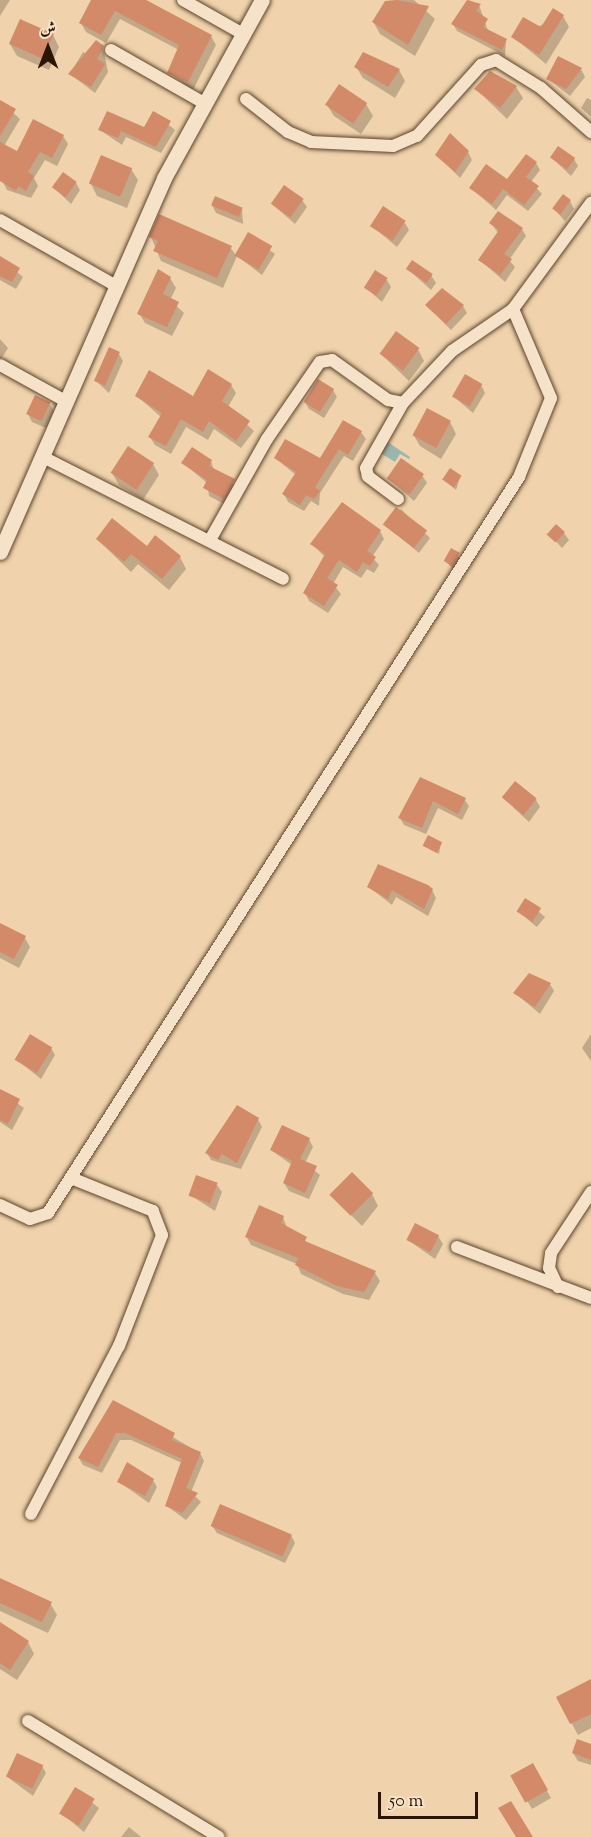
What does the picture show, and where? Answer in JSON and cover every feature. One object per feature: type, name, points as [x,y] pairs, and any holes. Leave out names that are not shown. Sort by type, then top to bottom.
[{"type":"street","points":[[183,0],[243,34]]},
{"type":"street","points":[[0,552],[116,286],[204,103],[262,0]]},
{"type":"street","points":[[111,50],[204,103]]},
{"type":"street","points":[[246,99],[288,132],[311,142],[393,146],[417,136],[481,65],[496,60],[541,88],[591,132]]},
{"type":"street","points":[[398,499],[368,476],[366,468],[403,403],[452,351],[513,309],[591,203]]},
{"type":"street","points":[[0,220],[116,286]]},
{"type":"street","points":[[0,1205],[23,1217],[43,1217],[71,1178],[519,477],[551,398],[513,309]]},
{"type":"street","points":[[210,540],[267,439],[323,360],[393,402],[403,403]]},
{"type":"street","points":[[0,365],[67,402]]},
{"type":"street","points":[[43,457],[283,579]]},
{"type":"street","points":[[31,1514],[119,1346],[162,1235],[153,1211],[71,1178]]},
{"type":"street","points":[[558,1287],[549,1268],[551,1253],[591,1192]]},
{"type":"street","points":[[457,1247],[591,1298]]},
{"type":"street","points":[[28,1721],[219,1837]]},
{"type":"water","points":[[382,438],[410,457],[409,459],[400,454],[395,462],[374,449]]},
{"type":"building","points":[[91,0],[146,0],[212,35],[188,82],[167,73],[179,45],[115,11],[101,35],[79,23]]},
{"type":"building","points":[[396,0],[429,6],[408,45],[372,22],[385,1]]},
{"type":"building","points":[[467,0],[481,4],[476,11],[488,19],[483,27],[507,39],[502,50],[451,24]]},
{"type":"building","points":[[553,8],[564,15],[539,55],[511,37],[523,17],[541,27]]},
{"type":"building","points":[[20,19],[54,34],[43,59],[9,44]]},
{"type":"building","points":[[96,40],[104,46],[97,59],[105,64],[91,87],[68,74]]},
{"type":"building","points":[[363,52],[400,69],[388,87],[354,67]]},
{"type":"building","points":[[558,56],[582,68],[566,89],[546,79]]},
{"type":"building","points":[[490,71],[517,86],[500,108],[474,89]]},
{"type":"building","points":[[339,84],[367,103],[353,124],[325,105]]},
{"type":"building","points":[[0,100],[16,109],[0,136]]},
{"type":"building","points":[[107,111],[144,127],[153,111],[171,121],[156,147],[121,131],[118,138],[98,130]]},
{"type":"building","points":[[33,119],[64,135],[52,158],[40,152],[28,172],[34,176],[26,191],[18,186],[16,191],[0,181],[0,142],[17,151]]},
{"type":"building","points":[[450,133],[469,151],[455,172],[435,155]]},
{"type":"building","points":[[558,146],[575,158],[567,170],[550,157]]},
{"type":"building","points":[[526,154],[537,162],[526,177],[539,186],[524,205],[503,189],[492,204],[469,188],[486,164],[507,179]]},
{"type":"building","points":[[101,155],[132,168],[120,197],[89,184]]},
{"type":"building","points":[[63,172],[77,182],[66,197],[52,187]]},
{"type":"building","points":[[284,185],[304,199],[290,218],[271,204]]},
{"type":"building","points":[[563,194],[571,200],[560,214],[552,208]]},
{"type":"building","points":[[215,196],[243,208],[239,217],[211,205]]},
{"type":"building","points":[[383,206],[406,221],[393,241],[370,226]]},
{"type":"building","points":[[498,211],[523,228],[504,254],[512,259],[500,275],[478,260],[499,230],[489,223]]},
{"type":"building","points":[[159,214],[232,246],[217,278],[153,251],[158,241],[149,237]]},
{"type":"building","points":[[248,232],[272,246],[259,269],[235,255]]},
{"type":"building","points":[[0,256],[20,268],[12,282],[0,276]]},
{"type":"building","points":[[412,260],[433,274],[427,283],[406,269]]},
{"type":"building","points":[[158,269],[171,277],[163,294],[179,302],[167,327],[137,314]]},
{"type":"building","points":[[375,270],[388,278],[377,296],[364,288]]},
{"type":"building","points":[[442,288],[464,305],[446,324],[425,305]]},
{"type":"building","points":[[396,331],[419,348],[403,371],[380,354]]},
{"type":"building","points":[[109,347],[120,352],[105,386],[94,381]]},
{"type":"building","points":[[208,369],[232,384],[222,401],[250,421],[236,441],[209,421],[203,432],[181,419],[166,446],[148,437],[162,413],[135,396],[149,370],[193,396]]},
{"type":"building","points":[[465,374],[482,384],[469,407],[452,397]]},
{"type":"building","points":[[318,379],[334,389],[320,412],[304,402]]},
{"type":"building","points":[[35,395],[50,402],[42,421],[26,414]]},
{"type":"building","points":[[427,408],[451,421],[436,448],[412,435]]},
{"type":"building","points":[[343,420],[362,431],[348,455],[339,449],[315,487],[320,491],[314,499],[306,495],[300,505],[282,494],[296,472],[274,458],[285,439],[320,458]]},
{"type":"building","points":[[128,446],[154,463],[137,490],[111,473]]},
{"type":"building","points":[[192,447],[212,460],[209,466],[235,479],[224,499],[203,488],[207,480],[181,463]]},
{"type":"building","points":[[401,458],[424,474],[410,495],[387,478]]},
{"type":"building","points":[[450,468],[462,476],[454,487],[442,480]]},
{"type":"building","points":[[342,502],[381,530],[367,551],[376,557],[370,566],[363,562],[357,572],[339,560],[327,578],[338,585],[324,606],[303,593],[325,554],[310,544]]},
{"type":"building","points":[[396,507],[427,530],[414,548],[383,525]]},
{"type":"building","points":[[112,518],[147,546],[155,535],[181,556],[162,579],[131,554],[124,562],[96,539]]},
{"type":"building","points":[[556,524],[565,532],[556,542],[547,534]]},
{"type":"building","points":[[451,548],[460,553],[452,566],[444,561]]},
{"type":"building","points":[[420,777],[466,798],[458,814],[433,801],[422,828],[398,818]]},
{"type":"building","points":[[515,781],[537,799],[524,815],[502,797]]},
{"type":"building","points":[[428,835],[442,842],[437,853],[423,846]]},
{"type":"building","points":[[378,864],[433,889],[424,909],[392,890],[388,899],[367,887]]},
{"type":"building","points":[[525,898],[541,908],[533,922],[517,912]]},
{"type":"building","points":[[0,923],[26,936],[14,959],[0,952]]},
{"type":"building","points":[[529,973],[551,983],[535,1007],[513,993]]},
{"type":"building","points":[[30,1034],[52,1047],[37,1073],[15,1060]]},
{"type":"building","points":[[0,1089],[20,1099],[8,1124],[0,1120]]},
{"type":"building","points":[[237,1105],[259,1118],[237,1163],[222,1154],[218,1160],[205,1153]]},
{"type":"building","points":[[282,1125],[310,1138],[300,1159],[317,1166],[305,1193],[283,1183],[292,1161],[270,1150]]},
{"type":"building","points":[[352,1172],[373,1193],[351,1216],[329,1195]]},
{"type":"building","points":[[196,1175],[218,1183],[210,1204],[188,1196]]},
{"type":"building","points":[[259,1205],[284,1216],[281,1223],[307,1237],[305,1241],[376,1271],[364,1292],[337,1286],[295,1265],[298,1258],[245,1237]]},
{"type":"building","points":[[415,1223],[439,1235],[430,1252],[406,1240]]},
{"type":"building","points":[[113,1400],[175,1433],[172,1440],[201,1452],[186,1488],[198,1493],[182,1513],[165,1506],[182,1459],[125,1433],[116,1433],[98,1467],[78,1458]]},
{"type":"building","points":[[127,1462],[154,1479],[145,1496],[117,1482]]},
{"type":"building","points":[[220,1504],[292,1534],[282,1557],[211,1526]]},
{"type":"building","points":[[0,1578],[52,1602],[42,1622],[0,1603]]},
{"type":"building","points":[[0,1622],[29,1641],[10,1670],[0,1663]]},
{"type":"building","points":[[591,1679],[591,1714],[570,1724],[556,1697]]},
{"type":"building","points":[[577,1739],[591,1744],[591,1760],[572,1753]]},
{"type":"building","points":[[17,1753],[43,1765],[32,1789],[6,1777]]},
{"type":"building","points":[[533,1763],[548,1790],[525,1803],[510,1776]]},
{"type":"building","points":[[75,1787],[95,1799],[79,1825],[59,1814]]},
{"type":"building","points":[[511,1801],[533,1837],[516,1837],[498,1808]]}]
